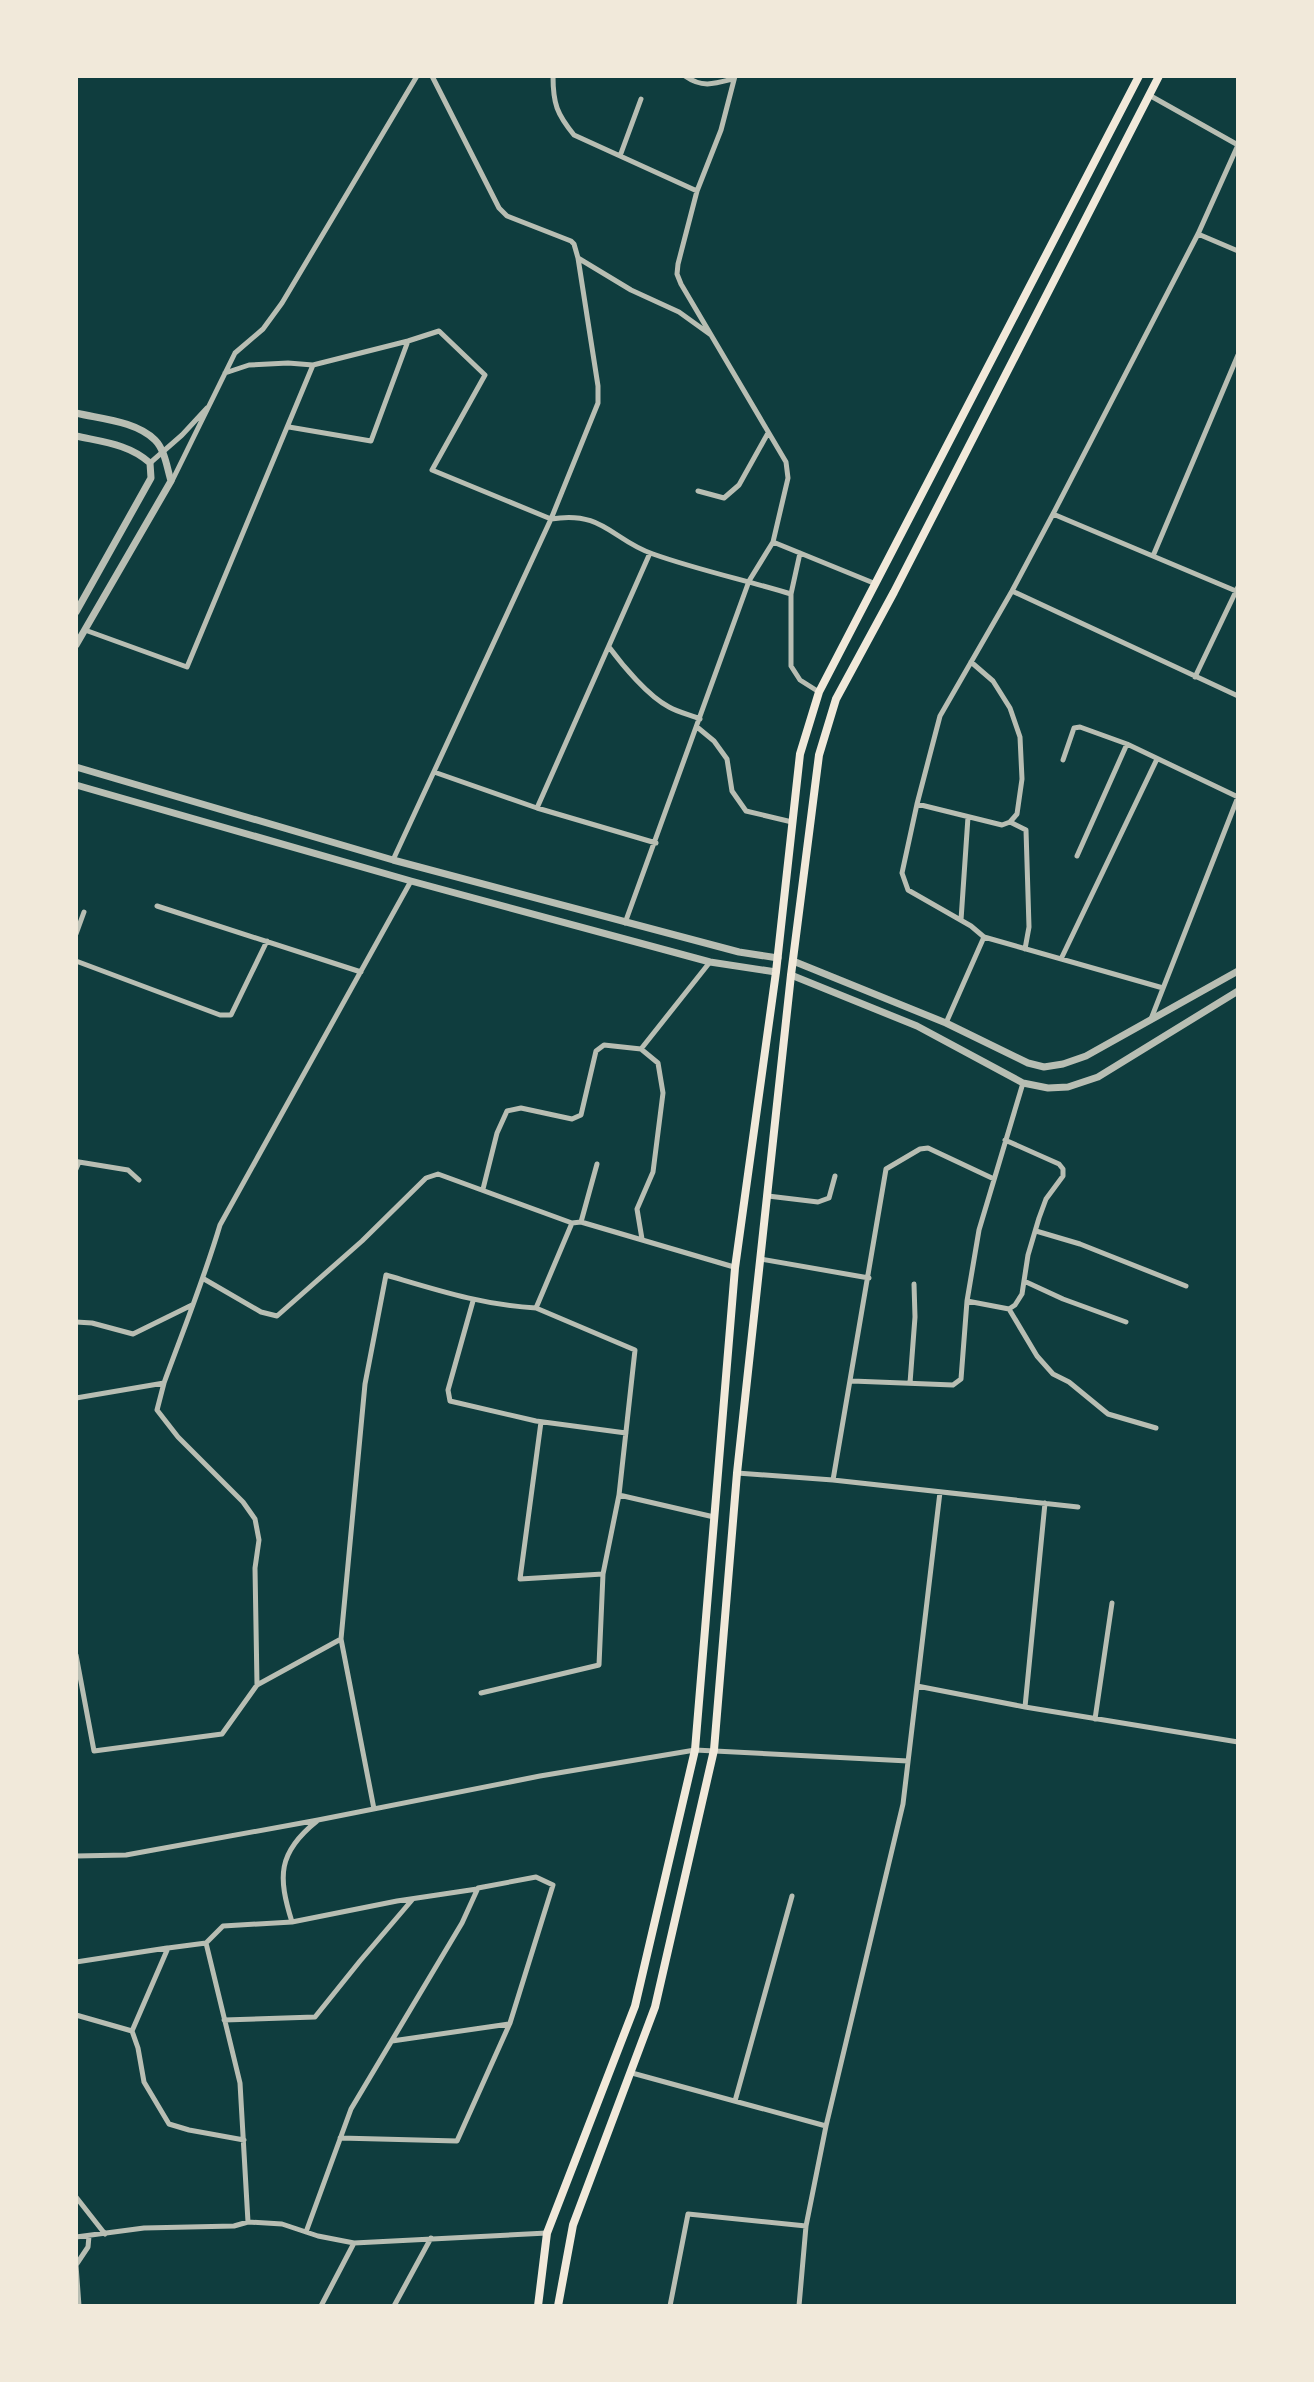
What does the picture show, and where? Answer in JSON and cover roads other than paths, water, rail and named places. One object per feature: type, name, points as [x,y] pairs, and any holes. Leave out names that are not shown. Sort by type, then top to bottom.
[{"type":"main road","points":[[538,2306],[547,2233],[635,2006],[695,1750],[735,1268],[778,958],[800,754],[819,692],[1139,76]]},
{"type":"main road","points":[[558,2306],[573,2225],[655,2007],[714,1750],[737,1473],[791,975],[819,755],[836,699],[902,578],[1159,76]]},
{"type":"main road","points":[[778,958],[793,961]]},
{"type":"main road","points":[[776,972],[791,975]]},
{"type":"street","points":[[76,645],[171,481],[235,353],[263,329],[282,303],[417,76]]},
{"type":"street","points":[[393,860],[551,519],[598,403],[598,386],[574,244],[507,216],[499,208],[432,76]]},
{"type":"street","points":[[553,76],[556,108],[574,135],[697,191]]},
{"type":"street","points":[[625,923],[749,581],[773,542],[788,471],[786,462],[677,274],[697,191],[721,130],[734,77],[705,85],[685,76]]},
{"type":"street","points":[[1149,95],[1238,145],[1198,234],[1053,514],[940,716],[902,873],[908,890],[984,937],[1163,988]]},
{"type":"street","points":[[620,156],[641,99]]},
{"type":"street","points":[[1198,234],[1238,251]]},
{"type":"street","points":[[578,258],[631,290],[679,312],[714,337]]},
{"type":"street","points":[[225,373],[249,365],[313,365],[439,331],[485,375],[432,470],[551,519],[569,516],[600,523],[650,553],[791,594]]},
{"type":"street","points":[[289,427],[371,441],[408,341]]},
{"type":"street","points":[[1153,556],[1238,355]]},
{"type":"street","points":[[85,630],[187,667],[313,365]]},
{"type":"street","points":[[150,463],[197,421],[215,398]]},
{"type":"street","points":[[76,413],[130,425],[154,439],[163,453],[171,481]]},
{"type":"street","points":[[698,491],[724,498],[739,485],[768,432]]},
{"type":"street","points":[[76,436],[138,452],[150,463],[151,478],[76,612]]},
{"type":"street","points":[[1053,514],[1237,589],[1195,677]]},
{"type":"street","points":[[773,542],[876,584]]},
{"type":"street","points":[[537,808],[650,553]]},
{"type":"street","points":[[800,553],[791,594],[791,666],[800,680],[819,692]]},
{"type":"street","points":[[1012,591],[1238,696]]},
{"type":"street","points":[[608,646],[660,701],[700,719]]},
{"type":"street","points":[[917,804],[1002,825],[1017,814],[1022,779],[1020,737],[1002,694],[993,681],[971,662]]},
{"type":"street","points":[[697,727],[714,741],[727,759],[732,791],[746,811],[792,822]]},
{"type":"street","points":[[1063,760],[1074,728],[1080,727],[1127,744],[1238,797],[1150,1020]]},
{"type":"street","points":[[1077,856],[1127,744]]},
{"type":"street","points":[[1061,959],[1157,759]]},
{"type":"street","points":[[76,767],[393,860],[625,923],[739,952],[778,958]]},
{"type":"street","points":[[434,772],[537,808],[656,843]]},
{"type":"street","points":[[76,785],[710,962],[776,972]]},
{"type":"street","points":[[961,920],[968,817]]},
{"type":"street","points":[[1010,822],[1026,830],[1029,927],[1025,949]]},
{"type":"street","points":[[257,1685],[255,1568],[259,1540],[255,1519],[243,1502],[178,1437],[157,1410],[220,1225],[411,881]]},
{"type":"street","points":[[157,906],[361,972]]},
{"type":"street","points":[[76,934],[84,912]]},
{"type":"street","points":[[946,1023],[984,937]]},
{"type":"street","points":[[76,961],[220,1015],[231,1015],[267,941]]},
{"type":"street","points":[[793,961],[946,1023],[1028,1063],[1044,1067],[1086,1056],[1238,971]]},
{"type":"street","points":[[641,1049],[710,962]]},
{"type":"street","points":[[791,975],[917,1026],[1023,1083],[1048,1088],[1068,1087],[1098,1077],[1238,991]]},
{"type":"street","points":[[483,1189],[497,1133],[507,1111],[521,1108],[572,1119],[581,1115],[596,1051],[604,1045],[641,1049],[658,1063],[663,1093],[653,1172],[637,1209],[642,1239]]},
{"type":"street","points":[[852,1381],[953,1385],[961,1379],[967,1301],[979,1230],[1023,1083]]},
{"type":"street","points":[[967,1301],[1009,1309],[1015,1305],[1022,1294],[1028,1255],[1046,1199],[1063,1176],[1059,1164],[1005,1140]]},
{"type":"street","points":[[833,1480],[886,1169],[920,1149],[928,1148],[994,1179]]},
{"type":"street","points":[[76,1169],[78,1161],[128,1170],[139,1180]]},
{"type":"street","points":[[581,1222],[597,1164]]},
{"type":"street","points":[[204,1279],[261,1312],[277,1316],[362,1241],[426,1178],[438,1174],[572,1223],[581,1222],[735,1268]]},
{"type":"street","points":[[767,1196],[818,1202],[829,1198],[835,1176]]},
{"type":"street","points":[[536,1308],[572,1223]]},
{"type":"street","points":[[1036,1231],[1080,1244],[1186,1286]]},
{"type":"street","points":[[760,1258],[869,1278]]},
{"type":"street","points":[[374,1809],[341,1639],[365,1384],[386,1275],[473,1301],[536,1308],[635,1350],[619,1495],[603,1574],[599,1665],[481,1693]]},
{"type":"street","points":[[1024,1281],[1126,1322]]},
{"type":"street","points":[[910,1383],[914,1284]]},
{"type":"street","points":[[473,1301],[448,1390],[450,1401],[541,1422],[626,1433]]},
{"type":"street","points":[[76,1322],[133,1334],[193,1304]]},
{"type":"street","points":[[1009,1309],[1037,1356],[1053,1374],[1069,1382],[1108,1414],[1156,1428]]},
{"type":"street","points":[[76,1398],[164,1383]]},
{"type":"street","points":[[541,1422],[520,1579],[603,1574]]},
{"type":"street","points":[[737,1473],[833,1480],[1078,1507]]},
{"type":"street","points":[[799,2306],[806,2226],[826,2126],[903,1804],[940,1492]]},
{"type":"street","points":[[619,1495],[714,1517]]},
{"type":"street","points":[[1025,1707],[1045,1503]]},
{"type":"street","points":[[1095,1719],[1112,1603]]},
{"type":"street","points":[[76,1655],[94,1751],[222,1734],[257,1685],[341,1639]]},
{"type":"street","points":[[917,1686],[1238,1742]]},
{"type":"street","points":[[76,1856],[126,1855],[540,1776],[695,1750],[908,1761]]},
{"type":"street","points":[[292,1922],[282,1890],[283,1870],[296,1840],[318,1820]]},
{"type":"street","points":[[76,1962],[206,1943],[223,1926],[292,1922],[536,1877],[553,1885],[510,2023],[457,2141],[340,2138]]},
{"type":"street","points":[[306,2232],[351,2109],[462,1923],[478,1888]]},
{"type":"street","points":[[735,2101],[792,1896]]},
{"type":"street","points":[[224,2020],[315,2017],[413,1899]]},
{"type":"street","points":[[206,1943],[240,2083],[248,2222]]},
{"type":"street","points":[[168,1948],[132,2031],[144,2082],[169,2124],[244,2140]]},
{"type":"street","points":[[76,2015],[132,2031]]},
{"type":"street","points":[[391,2041],[510,2023]]},
{"type":"street","points":[[632,2073],[826,2126]]},
{"type":"street","points":[[76,2197],[105,2234]]},
{"type":"street","points":[[670,2306],[688,2214],[806,2226]]},
{"type":"street","points":[[76,2237],[144,2228],[234,2226],[248,2222],[282,2224],[354,2243],[547,2233]]},
{"type":"street","points":[[79,2306],[76,2265],[88,2247],[89,2236]]},
{"type":"street","points":[[394,2306],[431,2238]]},
{"type":"street","points":[[321,2306],[354,2243]]}]
